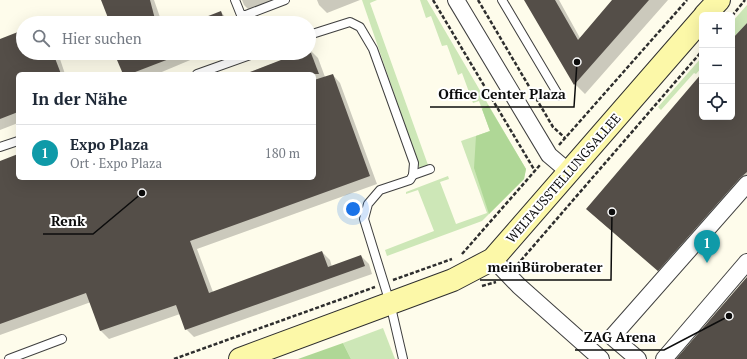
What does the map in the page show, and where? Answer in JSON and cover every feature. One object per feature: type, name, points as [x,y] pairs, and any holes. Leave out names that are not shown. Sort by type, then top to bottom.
[{"type":"main road","points":[[708,12],[718,0]]},
{"type":"main road","name":"WELTAUSSTELLUNGSALLEE","points":[[240,359],[388,293],[466,274],[493,259],[699,22]]},
{"type":"street","points":[[456,0],[549,155],[569,172]]},
{"type":"street","points":[[638,359],[612,337],[747,184]]},
{"type":"street","points":[[493,259],[507,274],[601,359]]},
{"type":"street","points":[[664,359],[747,262]]},
{"type":"lane","points":[[235,0],[241,15],[246,15],[286,0]]},
{"type":"lane","points":[[502,0],[559,96]]},
{"type":"lane","points":[[316,34],[350,22],[360,28],[373,50],[414,163],[413,175],[410,180],[380,190],[371,200],[365,210],[364,222],[388,293],[403,359]]},
{"type":"lane","points":[[203,72],[236,60]]},
{"type":"lane","points":[[0,147],[16,142]]},
{"type":"lane","points":[[413,175],[430,169]]},
{"type":"lane","points":[[9,359],[62,339]]},
{"type":"path","points":[[433,0],[535,171]]},
{"type":"path","points":[[478,0],[553,127],[565,138]]},
{"type":"path","points":[[174,359],[388,293],[458,258],[687,0]]},
{"type":"path","points":[[735,12],[745,0]]},
{"type":"path","points":[[507,274],[591,180],[699,54]]},
{"type":"green space","points":[[362,0],[377,0],[370,3],[428,165],[420,169]]},
{"type":"green space","points":[[420,0],[427,0],[526,169],[524,179],[482,221],[387,256],[385,250],[434,231],[418,190],[406,194],[406,192],[448,176],[449,179],[440,182],[456,224],[487,213],[461,141],[490,131],[479,101],[473,103],[462,73],[458,75],[447,45],[442,46],[431,16],[426,18]]},
{"type":"green space","points":[[747,5],[747,23],[735,36],[735,19]]},
{"type":"green space","points":[[699,60],[699,70],[696,74],[694,73],[661,110],[658,107]]},
{"type":"green space","points":[[488,105],[526,169],[524,179],[489,214],[474,168],[476,136],[490,131],[482,109]]},
{"type":"green space","points":[[383,328],[395,359],[351,359],[343,343]]},
{"type":"green space","points":[[343,343],[351,359],[298,359]]},
{"type":"building","points":[[101,0],[150,0],[154,16],[107,16]]},
{"type":"building","points":[[524,0],[555,0],[578,40],[612,0],[649,0],[574,85]]},
{"type":"building","points":[[221,11],[223,16],[208,16]]},
{"type":"building","points":[[747,23],[747,172],[658,271],[586,209],[699,77],[699,120],[735,120],[735,36]]},
{"type":"building","points":[[16,33],[16,60],[56,60],[60,72],[16,72],[16,113],[0,119],[0,39]]},
{"type":"building","points":[[117,60],[166,60],[135,72],[122,72]]},
{"type":"building","points":[[281,60],[314,60],[319,74],[316,74],[316,72],[250,72]]},
{"type":"building","points":[[333,74],[370,176],[190,241],[209,293],[322,251],[328,267],[361,255],[365,266],[185,330],[176,305],[100,331],[86,293],[0,324],[0,161],[16,155],[16,180],[316,180],[316,79]]},
{"type":"building","points":[[747,277],[747,359],[676,359]]},
{"type":"place","name":"Office Center Plaza","points":[[577,62]]},
{"type":"place","name":"Renk","points":[[142,193]]},
{"type":"place","name":"meinBüroberater","points":[[612,212]]},
{"type":"place","name":"Expo Plaza","points":[[707,263]]},
{"type":"place","name":"ZAG Arena","points":[[729,316]]}]
